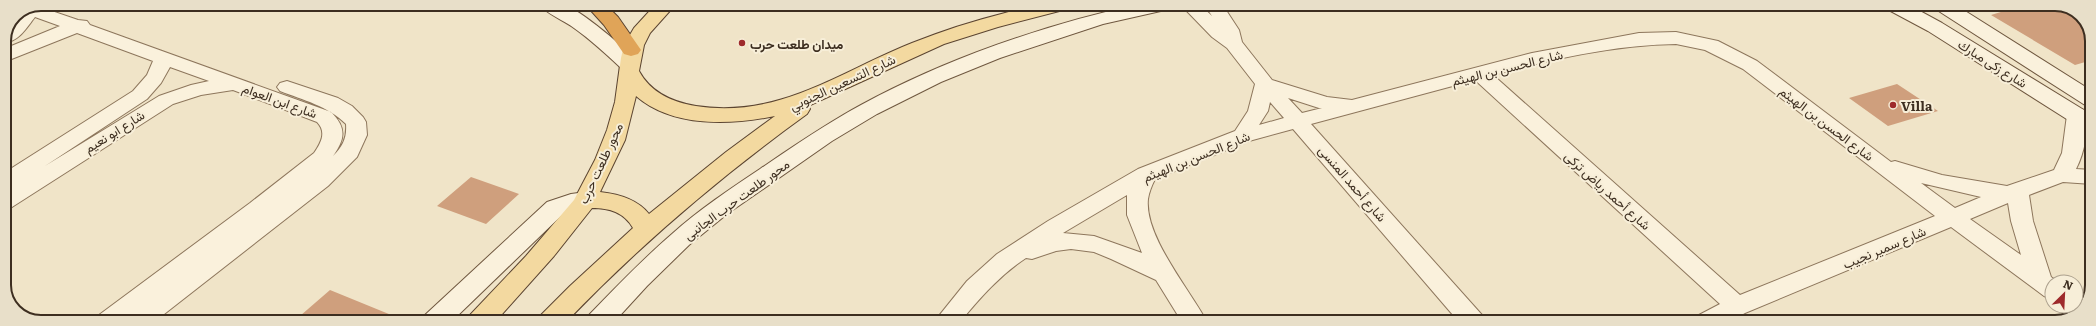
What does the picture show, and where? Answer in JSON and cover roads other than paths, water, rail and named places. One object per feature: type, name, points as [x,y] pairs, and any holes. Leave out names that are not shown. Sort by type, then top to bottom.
[{"type":"highway","name":"شارع التسعين الجنوبي","points":[[601,11],[611,21],[629,62]]},
{"type":"main road","name":"محور طلعت حرب","points":[[486,315],[528,270],[586,200],[617,134],[621,118],[629,62],[646,24],[660,11]]},
{"type":"main road","name":"شارع التسعين الجنوبي","points":[[629,62],[638,88],[661,104],[709,116],[728,116],[766,112],[805,101],[892,58],[950,35],[983,24],[1036,11]]},
{"type":"main road","points":[[557,315],[610,262],[732,158],[826,91]]},
{"type":"main road","points":[[586,200],[604,200],[626,206],[641,218],[646,230]]},
{"type":"street","name":"شارع ابن العوام","points":[[66,11],[86,23],[163,58],[324,117],[331,124],[333,134],[330,146],[321,158],[170,285],[142,315]]},
{"type":"street","points":[[562,11],[588,28],[629,62]]},
{"type":"street","name":"محور طلعت حرب الجانبى","points":[[605,315],[638,279],[681,239],[719,208],[824,136],[870,109],[934,78],[993,54],[1098,19],[1135,11]]},
{"type":"street","name":"شارع أحمد المنسى","points":[[1196,11],[1219,33],[1234,44],[1265,84],[1299,121],[1467,315]]},
{"type":"street","name":"شارع أحمد المنسى","points":[[1218,11],[1230,30],[1234,44]]},
{"type":"street","name":"شارع زكى مبارك","points":[[1905,11],[1935,27],[2084,120]]},
{"type":"street","name":"شارع زكى مبارك","points":[[1953,11],[2085,96]]},
{"type":"street","name":"شارع ابن العوام","points":[[37,12],[86,23],[331,103],[345,111],[356,122],[357,140],[350,152],[341,163],[320,181],[170,285],[120,315]]},
{"type":"street","points":[[13,31],[18,27],[26,15]]},
{"type":"street","points":[[11,53],[86,23]]},
{"type":"street","name":"شارع الحسن بن الهيثم","points":[[952,315],[975,288],[1005,260],[1056,227],[1146,174],[1242,136],[1532,59],[1639,39],[1676,38],[1711,45],[1750,64],[1876,161],[2044,284]]},
{"type":"street","name":"شارع ابو نعيم","points":[[11,178],[140,95],[153,82],[161,69],[163,58]]},
{"type":"street","name":"شارع أحمد رياض تركى","points":[[1480,74],[1737,306]]},
{"type":"street","name":"شارع ابو نعيم","points":[[11,198],[166,100],[198,89],[234,83]]},
{"type":"street","points":[[1242,136],[1258,111],[1265,84],[1326,103],[1352,106]]},
{"type":"street","points":[[2062,175],[2070,162],[2084,120]]},
{"type":"street","points":[[1876,161],[1942,182],[2012,192],[2044,280]]},
{"type":"street","points":[[1146,174],[1137,199],[1138,217],[1147,244],[1191,315]]},
{"type":"street","name":"شارع سمير نجيب","points":[[1721,315],[1737,306],[1836,267],[2012,192],[2062,175],[2085,177]]},
{"type":"street","points":[[441,315],[555,208],[571,202],[586,200]]},
{"type":"street","points":[[1005,260],[1053,243],[1071,240],[1093,244],[1119,253],[1166,274]]},
{"type":"place","name":"ميدان طلعت حرب","points":[[742,43]]},
{"type":"place","name":"Villa","points":[[1893,105]]}]
